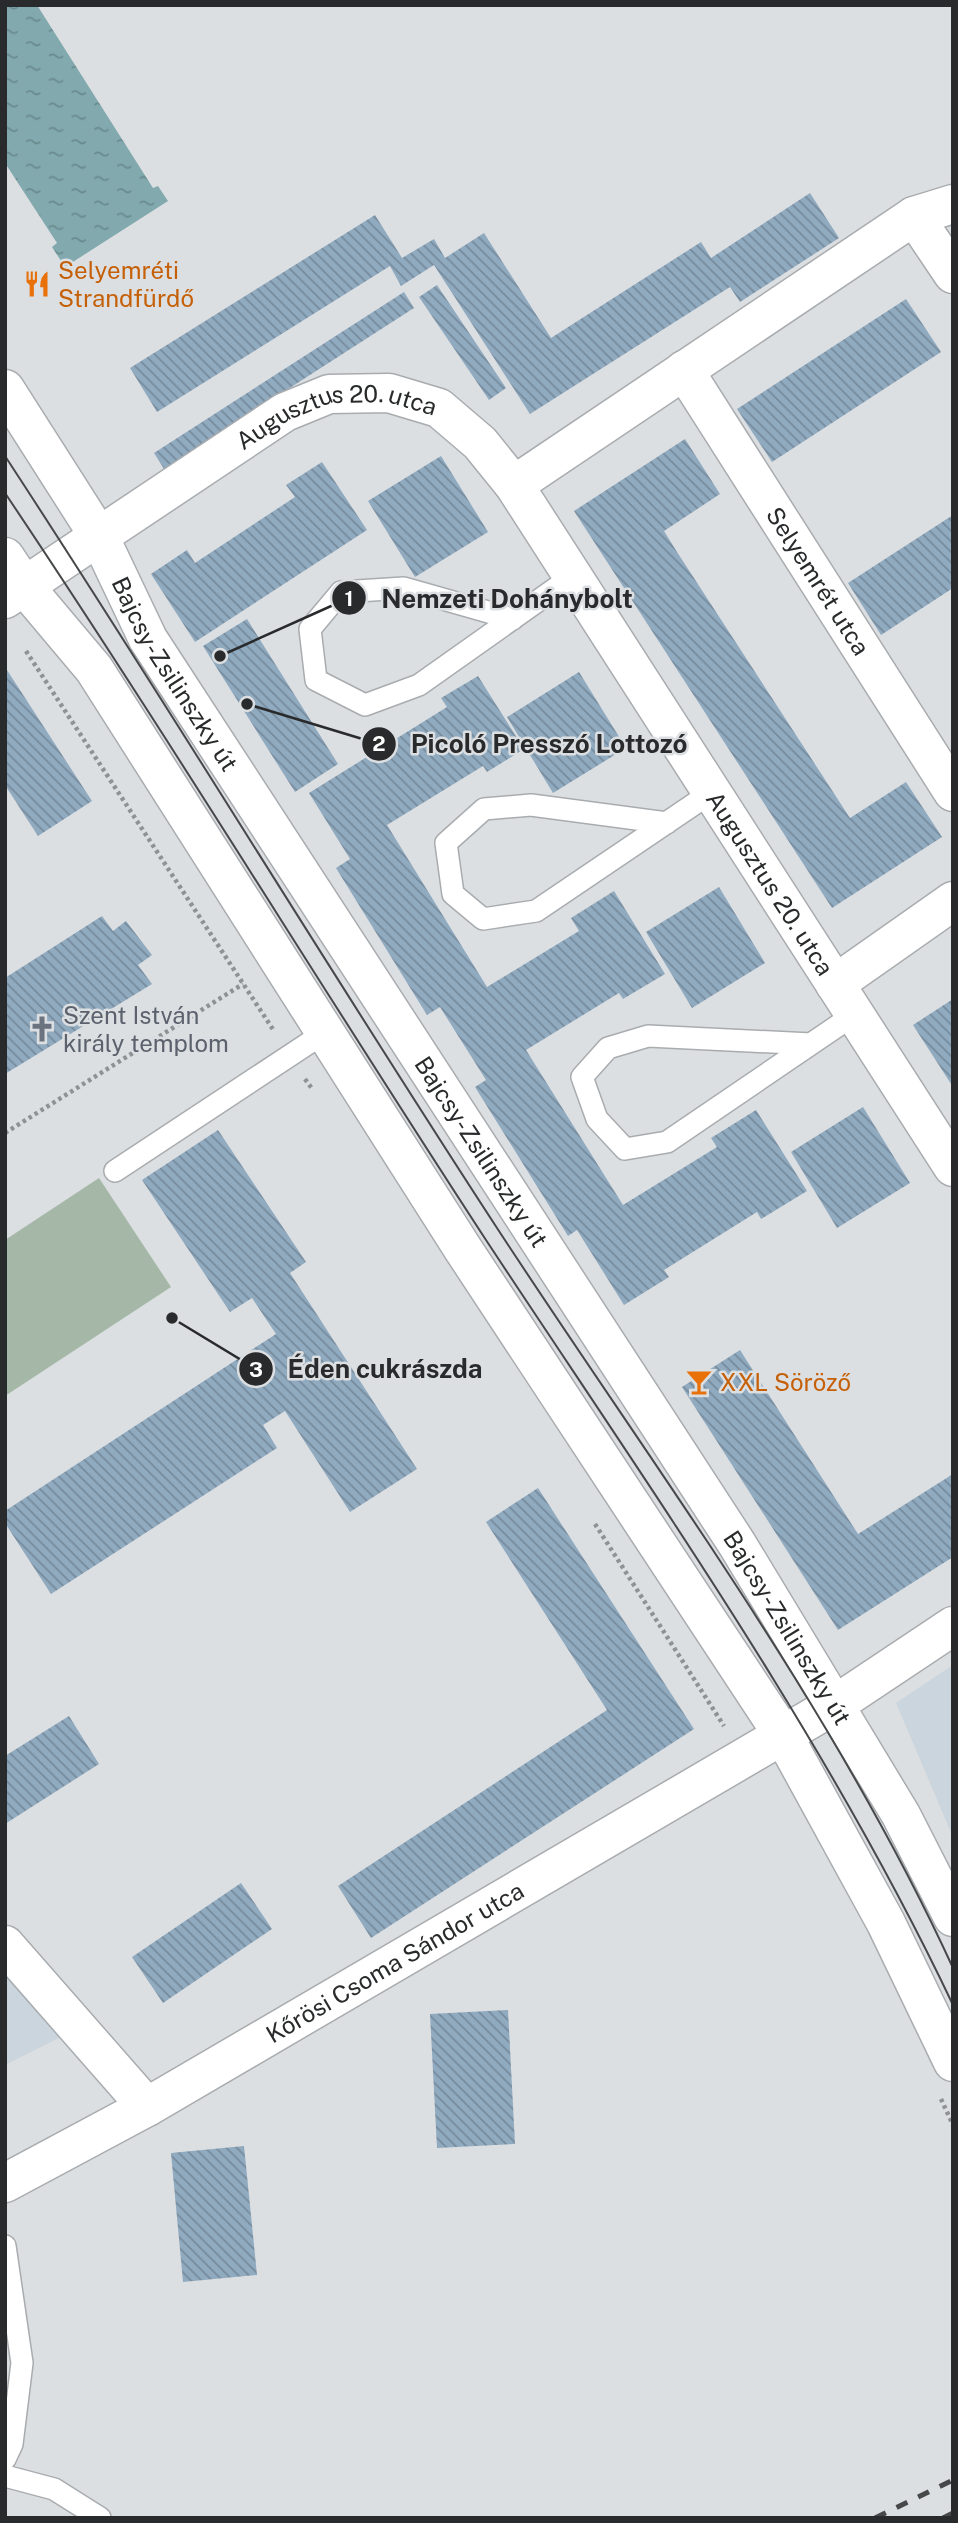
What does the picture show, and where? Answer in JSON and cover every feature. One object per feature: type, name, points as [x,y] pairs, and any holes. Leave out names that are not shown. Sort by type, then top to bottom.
[{"type":"street","points":[[514,485],[914,216],[953,204]]},
{"type":"street","points":[[914,216],[953,274]]},
{"type":"street","name":"Selyemrét utca","points":[[684,370],[953,792]]},
{"type":"street","name":"Bajcsy-Zsilinszky út","points":[[5,389],[100,538],[148,639],[737,1544],[901,1815],[953,1917]]},
{"type":"street","name":"Augusztus 20. utca","points":[[12,581],[100,538],[285,412],[329,394],[389,393],[439,408],[480,443],[514,485],[953,1167]]},
{"type":"street","points":[[12,581],[94,669],[324,1034],[783,1735],[886,1923],[945,2075]]},
{"type":"street","points":[[845,999],[953,901]]},
{"type":"street","points":[[783,1735],[836,1704],[953,1626]]},
{"type":"street","name":"Kőrösi Csoma Sándor utca","points":[[5,2183],[147,2107],[744,1755],[783,1735]]},
{"type":"street","points":[[5,1945],[147,2107]]},
{"type":"lane","points":[[513,619],[404,588],[341,592],[310,629],[316,680],[365,705],[419,685],[513,619],[573,576]]},
{"type":"lane","points":[[667,822],[531,805],[484,810],[446,843],[453,894],[483,919],[536,911],[712,792]]},
{"type":"lane","points":[[811,1044],[648,1036],[608,1048],[582,1077],[597,1119],[625,1149],[667,1142],[811,1044],[845,999]]},
{"type":"lane","points":[[115,1171],[324,1034]]},
{"type":"lane","points":[[5,2246],[22,2363],[12,2444],[5,2459]]},
{"type":"lane","points":[[5,2476],[54,2488],[100,2518]]},
{"type":"path","points":[[24,648],[313,1090]]},
{"type":"path","points":[[5,1133],[243,984]]},
{"type":"path","points":[[589,1515],[744,1755]]},
{"type":"path","points":[[945,2075],[953,2125]]},
{"type":"shaded area","points":[[953,1665],[953,1837],[896,1703]]},
{"type":"shaded area","points":[[5,1972],[63,2036],[5,2065]]},
{"type":"green space","points":[[99,1178],[171,1287],[5,1396],[5,1240]]},
{"type":"water","points":[[5,5],[37,5],[153,188],[158,186],[168,201],[65,267],[52,247],[57,243],[5,163]]},
{"type":"building","points":[[810,193],[839,238],[740,302],[730,287],[530,414],[434,265],[401,286],[390,266],[157,412],[130,368],[375,215],[402,258],[434,239],[445,258],[484,233],[551,338],[701,242],[711,258]]},
{"type":"building","points":[[437,285],[506,388],[489,400],[419,297]]},
{"type":"building","points":[[404,292],[414,308],[164,469],[154,453]]},
{"type":"building","points":[[906,299],[941,352],[772,462],[737,409]]},
{"type":"building","points":[[685,439],[720,494],[664,531],[677,552],[850,818],[906,782],[942,837],[832,908],[574,511]]},
{"type":"building","points":[[441,456],[488,532],[415,577],[368,501]]},
{"type":"building","points":[[322,462],[367,530],[195,642],[151,574],[187,550],[195,563],[295,497],[286,485]]},
{"type":"building","points":[[953,515],[953,588],[881,635],[848,583]]},
{"type":"building","points":[[247,619],[338,764],[295,792],[203,646]]},
{"type":"building","points":[[5,667],[92,801],[38,836],[5,785]]},
{"type":"building","points":[[579,672],[626,748],[553,793],[507,717]]},
{"type":"building","points":[[478,676],[524,749],[487,772],[483,766],[387,825],[487,987],[579,931],[571,918],[614,891],[665,974],[623,999],[619,993],[526,1050],[623,1205],[717,1147],[711,1138],[756,1110],[807,1191],[761,1219],[757,1212],[664,1270],[669,1277],[624,1305],[577,1230],[568,1236],[475,1087],[486,1080],[440,1007],[427,1015],[336,868],[350,859],[309,793],[447,707],[441,698]]},
{"type":"building","points":[[719,887],[765,963],[692,1008],[646,932]]},
{"type":"building","name":"Szent István király templom","points":[[102,916],[113,931],[126,921],[152,955],[138,965],[152,984],[5,1074],[5,978]]},
{"type":"building","points":[[953,999],[953,1087],[913,1025]]},
{"type":"building","points":[[863,1107],[910,1183],[837,1228],[791,1152]]},
{"type":"building","points":[[218,1130],[306,1262],[290,1273],[417,1469],[350,1512],[285,1411],[263,1425],[277,1448],[51,1594],[5,1523],[5,1511],[276,1334],[252,1298],[230,1312],[142,1180]]},
{"type":"building","points":[[740,1350],[858,1534],[953,1474],[953,1557],[838,1630],[682,1387]]},
{"type":"building","points":[[538,1488],[694,1729],[371,1938],[338,1886],[607,1710],[486,1522]]},
{"type":"building","points":[[69,1716],[99,1764],[5,1824],[5,1756]]},
{"type":"building","points":[[241,1883],[272,1929],[163,2003],[132,1957]]},
{"type":"building","points":[[508,2010],[515,2144],[437,2148],[430,2014]]},
{"type":"building","points":[[244,2146],[257,2275],[183,2282],[171,2153]]},
{"type":"tram line","points":[[5,456],[497,1228],[679,1499],[797,1682],[853,1775],[905,1870],[953,1968]]},
{"type":"tram line","points":[[5,493],[486,1240],[733,1615],[849,1807],[903,1905],[953,2005]]},
{"type":"railway","points":[[875,2518],[953,2480]]},
{"type":"railway","points":[[943,2518],[953,2513]]},
{"type":"place","name":"Selyemréti Strandfürdő","points":[[37,284]]},
{"type":"place","name":"Nemzeti Dohánybolt","points":[[220,656]]},
{"type":"place","name":"Picoló Presszó Lottozó","points":[[247,704]]},
{"type":"place","name":"Szent István király templom","points":[[42,1029]]},
{"type":"place","name":"Éden cukrászda","points":[[172,1318]]},
{"type":"place","name":"XXL Söröző","points":[[699,1382]]}]
